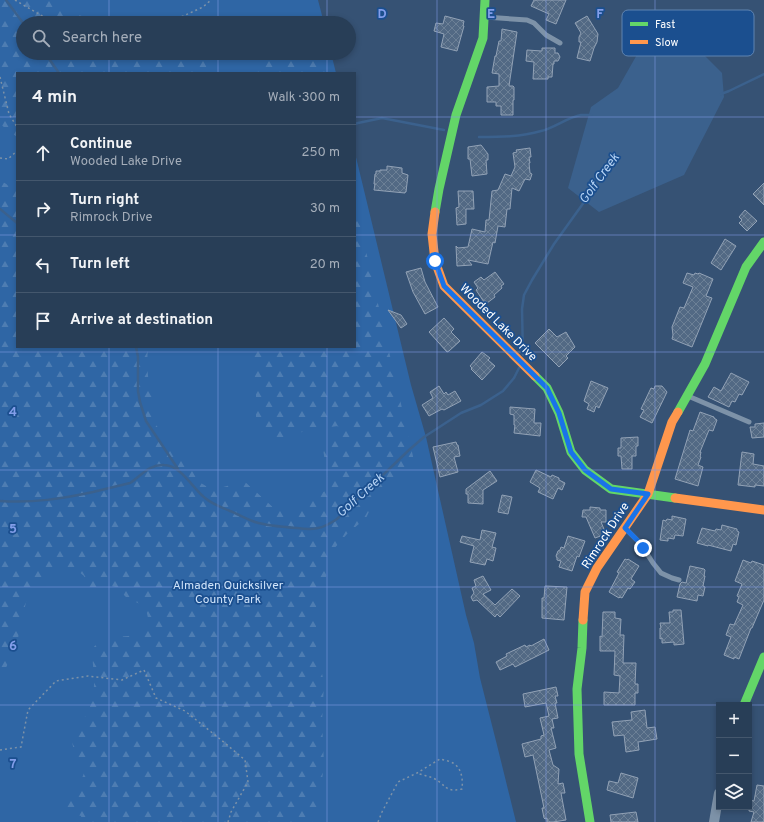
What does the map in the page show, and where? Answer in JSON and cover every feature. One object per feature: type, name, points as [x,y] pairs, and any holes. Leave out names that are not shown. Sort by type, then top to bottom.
[{"type":"street","name":"Wooded Lake Drive","points":[[485,0],[482,38],[456,115],[439,189],[432,234],[435,261],[444,286],[547,388],[559,413],[571,452],[585,470],[611,489],[764,510]]},
{"type":"street","name":"Rimrock Drive","points":[[590,822],[579,754],[577,689],[582,648],[585,592],[597,568],[648,494],[672,422],[705,364],[746,267],[764,242]]},
{"type":"street","points":[[745,702],[764,657]]},
{"type":"street","points":[[714,822],[716,810]]},
{"type":"lane","points":[[484,17],[527,20],[534,23],[546,35],[560,43]]},
{"type":"lane","points":[[687,396],[749,422]]},
{"type":"lane","points":[[625,528],[640,543],[661,573],[679,580]]},
{"type":"path","points":[[15,0],[42,16]]},
{"type":"path","points":[[183,16],[203,7],[211,0]]},
{"type":"path","points":[[0,77],[9,114],[16,125]]},
{"type":"path","points":[[0,158],[8,159],[16,152]]},
{"type":"path","points":[[0,750],[21,747],[28,710],[56,681],[88,676],[122,680],[144,670],[156,698],[185,711],[245,760],[248,782],[231,812],[228,822]]},
{"type":"path","points":[[378,822],[398,782],[440,760],[453,763],[460,770],[463,780],[462,789],[454,791],[448,789],[434,778],[417,773]]},
{"type":"green space","name":"Almaden Quicksilver County Park","points":[[0,0],[318,0],[322,16],[16,16],[16,60],[333,60],[336,72],[16,72],[16,348],[356,348],[356,157],[411,385],[426,437],[466,615],[474,643],[480,678],[516,822],[0,822]]},
{"type":"green space","points":[[0,0],[54,0],[71,12],[82,16],[16,16],[16,60],[204,60],[209,72],[16,72],[16,136],[0,124]]},
{"type":"green space","points":[[267,60],[322,60],[325,72],[258,72],[261,65]]},
{"type":"green space","points":[[0,180],[16,190],[16,348],[148,348],[147,365],[149,383],[159,390],[151,419],[189,465],[199,482],[213,490],[244,481],[276,510],[291,511],[306,506],[328,488],[323,449],[338,426],[309,430],[274,440],[256,427],[256,386],[252,359],[248,348],[356,348],[356,207],[415,465],[378,493],[366,518],[347,534],[332,551],[326,577],[316,607],[316,645],[324,683],[322,722],[324,764],[319,804],[312,822],[82,822],[81,816],[65,811],[61,800],[81,781],[84,773],[75,752],[72,739],[76,729],[88,711],[93,695],[94,677],[92,649],[102,638],[135,635],[146,627],[148,618],[146,609],[140,604],[127,598],[116,587],[105,585],[90,590],[86,584],[84,576],[73,567],[61,568],[42,580],[32,589],[26,602],[16,647],[0,680]]},
{"type":"water","points":[[636,56],[705,56],[722,73],[724,97],[684,175],[599,212],[568,188],[591,107],[618,88]]},
{"type":"building","points":[[534,0],[566,0],[556,24],[546,20],[549,14],[531,6]]},
{"type":"building","points":[[445,16],[464,21],[457,51],[441,47],[444,34],[434,31],[436,23],[443,24]]},
{"type":"building","points":[[587,16],[598,34],[597,42],[590,61],[577,58],[581,42],[579,42],[579,37],[581,33],[575,23]]},
{"type":"building","points":[[502,29],[517,32],[509,86],[514,87],[513,115],[501,115],[501,106],[496,106],[496,102],[487,102],[487,87],[499,86],[499,74],[492,73],[499,41],[501,41]]},
{"type":"building","points":[[542,48],[555,48],[555,53],[558,53],[560,57],[558,61],[554,61],[552,77],[548,77],[548,79],[533,79],[534,62],[526,61],[527,50],[542,51]]},
{"type":"building","points":[[481,145],[488,154],[488,160],[486,160],[487,174],[472,176],[470,159],[468,159],[468,147]]},
{"type":"building","points":[[530,148],[531,157],[529,157],[529,163],[530,173],[532,174],[530,180],[525,179],[519,191],[512,188],[510,209],[507,209],[505,227],[498,226],[495,243],[493,242],[488,264],[468,260],[472,265],[457,266],[456,246],[458,248],[468,247],[472,229],[485,232],[486,220],[489,220],[492,191],[498,190],[505,174],[511,176],[515,167],[513,153],[517,152],[516,150]]},
{"type":"building","points":[[387,166],[402,168],[402,173],[408,175],[405,193],[374,190],[376,171],[387,170]]},
{"type":"building","points":[[764,183],[764,205],[753,194]]},
{"type":"building","points":[[458,191],[473,191],[474,209],[466,209],[466,224],[457,225],[456,208],[459,207]]},
{"type":"building","points":[[745,210],[757,221],[747,231],[739,223],[742,220],[739,217]]},
{"type":"building","points":[[725,239],[736,246],[721,270],[711,263]]},
{"type":"building","points":[[421,268],[425,282],[438,307],[425,314],[413,292],[406,272]]},
{"type":"building","points":[[495,272],[504,284],[501,286],[502,288],[494,295],[495,297],[487,303],[486,301],[484,302],[476,290],[478,288],[474,282],[481,277],[484,280]]},
{"type":"building","points":[[687,273],[694,275],[695,273],[699,273],[713,279],[706,296],[712,298],[692,347],[672,339],[672,327],[680,307],[684,308],[693,287],[683,283]]},
{"type":"building","points":[[388,310],[401,315],[407,324],[401,328]]},
{"type":"building","points":[[444,318],[454,329],[451,332],[460,341],[447,352],[429,332]]},
{"type":"building","points":[[549,329],[557,337],[566,332],[575,347],[566,356],[568,358],[559,367],[535,343]]},
{"type":"building","points":[[482,352],[490,358],[488,360],[495,366],[482,380],[470,366]]},
{"type":"building","points":[[731,373],[749,382],[742,395],[739,394],[735,402],[732,401],[729,407],[708,397],[714,387],[721,391]]},
{"type":"building","points":[[591,381],[608,388],[599,408],[596,406],[594,412],[587,409],[589,404],[584,401]]},
{"type":"building","points":[[439,386],[444,394],[446,392],[448,395],[455,391],[461,401],[429,416],[422,405],[433,398],[430,392]]},
{"type":"building","points":[[655,386],[662,386],[667,392],[652,423],[640,417],[644,410],[641,409],[651,388],[654,389]]},
{"type":"building","points":[[510,407],[535,409],[534,423],[541,423],[540,436],[514,433],[514,415],[510,414]]},
{"type":"building","points":[[700,412],[714,417],[717,420],[713,431],[709,430],[700,452],[701,457],[698,465],[703,467],[698,486],[675,479],[690,430],[693,431]]},
{"type":"building","points":[[764,423],[764,437],[752,438],[750,427],[755,427],[755,424]]},
{"type":"building","points":[[638,437],[636,456],[632,456],[632,469],[622,469],[621,456],[618,456],[618,448],[621,448],[621,438]]},
{"type":"building","points":[[456,442],[460,456],[454,457],[458,472],[440,477],[433,447]]},
{"type":"building","points":[[742,452],[754,454],[753,464],[764,466],[764,486],[755,485],[755,487],[738,485]]},
{"type":"building","points":[[536,470],[551,477],[552,475],[559,478],[559,480],[565,483],[562,490],[558,488],[553,499],[538,492],[540,488],[530,482]]},
{"type":"building","points":[[490,471],[497,481],[483,490],[483,504],[468,503],[468,494],[466,494],[466,489]]},
{"type":"building","points":[[502,495],[512,497],[508,514],[498,512]]},
{"type":"building","points":[[590,507],[606,510],[606,522],[601,522],[606,534],[595,538],[586,517],[582,517],[583,510],[590,510]]},
{"type":"building","points":[[672,516],[686,519],[683,536],[675,535],[674,539],[668,538],[668,541],[660,540],[663,520],[672,520]]},
{"type":"building","points":[[722,525],[737,529],[739,532],[736,545],[733,544],[731,551],[697,543],[702,528],[715,531],[716,529],[721,530]]},
{"type":"building","points":[[482,530],[496,533],[492,547],[496,548],[493,561],[487,559],[485,565],[470,562],[474,546],[460,542],[462,536],[480,540]]},
{"type":"building","points":[[568,536],[585,541],[579,557],[577,556],[572,571],[559,567],[561,561],[557,560],[556,556],[561,547],[564,548]]},
{"type":"building","points":[[625,559],[628,559],[639,566],[631,579],[635,582],[630,589],[628,588],[622,598],[619,598],[609,592],[619,573],[617,572]]},
{"type":"building","points":[[743,560],[764,565],[764,600],[739,659],[734,657],[734,659],[724,655],[731,637],[726,635],[730,624],[734,625],[743,605],[737,602],[739,597],[737,596],[742,584],[735,581]]},
{"type":"building","points":[[690,566],[705,570],[703,586],[705,587],[703,596],[698,595],[697,601],[677,597],[680,584],[682,582],[686,583]]},
{"type":"building","points":[[483,576],[491,590],[483,594],[495,605],[512,589],[520,596],[500,617],[497,614],[495,617],[477,600],[473,601],[471,597],[474,593],[472,588],[476,586],[474,580]]},
{"type":"building","points":[[545,586],[567,587],[564,620],[542,618],[542,598],[544,598]]},
{"type":"building","points":[[673,610],[681,610],[684,644],[674,645],[674,642],[662,643],[662,638],[660,639],[660,623],[670,623],[669,612],[673,612]]},
{"type":"building","points":[[603,612],[615,612],[615,618],[621,619],[620,635],[624,635],[623,663],[636,663],[635,684],[638,684],[638,693],[635,693],[635,705],[604,705],[604,692],[619,693],[620,676],[614,675],[615,651],[600,651]]},
{"type":"building","points":[[544,639],[549,650],[515,667],[513,664],[500,670],[496,662],[507,656],[506,654],[525,645],[526,647],[531,646]]},
{"type":"building","points":[[556,687],[558,696],[555,696],[557,703],[555,703],[558,718],[552,719],[554,728],[551,728],[556,748],[549,750],[553,765],[559,769],[558,784],[563,783],[565,793],[561,793],[566,820],[547,822],[547,818],[544,818],[542,808],[544,808],[533,755],[525,757],[522,744],[541,739],[541,736],[544,735],[540,718],[549,716],[546,703],[525,707],[523,694]]},
{"type":"building","points":[[645,710],[647,728],[655,727],[657,739],[638,742],[639,750],[626,752],[624,735],[614,736],[612,722],[632,720],[631,712]]},
{"type":"building","points":[[621,773],[638,778],[633,798],[607,790],[609,781],[618,783]]},
{"type":"building","points":[[757,785],[764,786],[764,822],[751,822],[754,812],[749,810],[752,810],[752,801],[754,801]]},
{"type":"building","points":[[636,812],[638,822],[611,822],[610,815]]},
{"type":"waterway","points":[[6,0],[18,16]]},
{"type":"waterway","points":[[50,60],[58,72]]},
{"type":"waterway","name":"Golf Creek","points":[[721,94],[764,74]]},
{"type":"waterway","points":[[479,137],[510,136],[533,133],[546,130],[576,116],[591,115]]},
{"type":"waterway","points":[[356,124],[382,118],[444,130]]},
{"type":"waterway","name":"Golf Creek","points":[[523,355],[522,309],[524,295],[554,244],[587,198]]},
{"type":"waterway","points":[[0,209],[16,222]]},
{"type":"waterway","points":[[136,348],[138,357],[138,391],[146,421],[178,469]]},
{"type":"waterway","name":"Golf Creek","points":[[0,501],[47,500],[93,492],[130,483],[150,468],[164,465],[176,469],[200,494],[211,502],[252,521],[281,527],[308,529],[321,527],[328,525],[337,519],[424,437],[461,413],[481,405],[503,391],[514,378],[519,368]]},
{"type":"traffic: fast","points":[[435,212],[456,115],[483,38],[485,0]]},
{"type":"traffic: fast","points":[[678,412],[705,364],[746,267],[764,242]]},
{"type":"traffic: fast","points":[[535,376],[547,388],[559,413],[571,452],[585,470],[611,489],[675,498]]},
{"type":"traffic: fast","points":[[583,620],[582,648],[577,689],[579,754],[590,822]]},
{"type":"traffic: fast","points":[[745,702],[764,657]]},
{"type":"traffic: slow","points":[[435,212],[432,234],[435,261],[444,286],[535,376]]},
{"type":"traffic: slow","points":[[583,620],[585,592],[597,568],[648,494],[672,422],[678,412]]},
{"type":"traffic: slow","points":[[675,498],[764,510]]},
{"type":"route","points":[[435,261],[444,286],[547,388],[559,413],[571,452],[585,470],[611,489],[648,494],[625,528],[643,548]]}]
